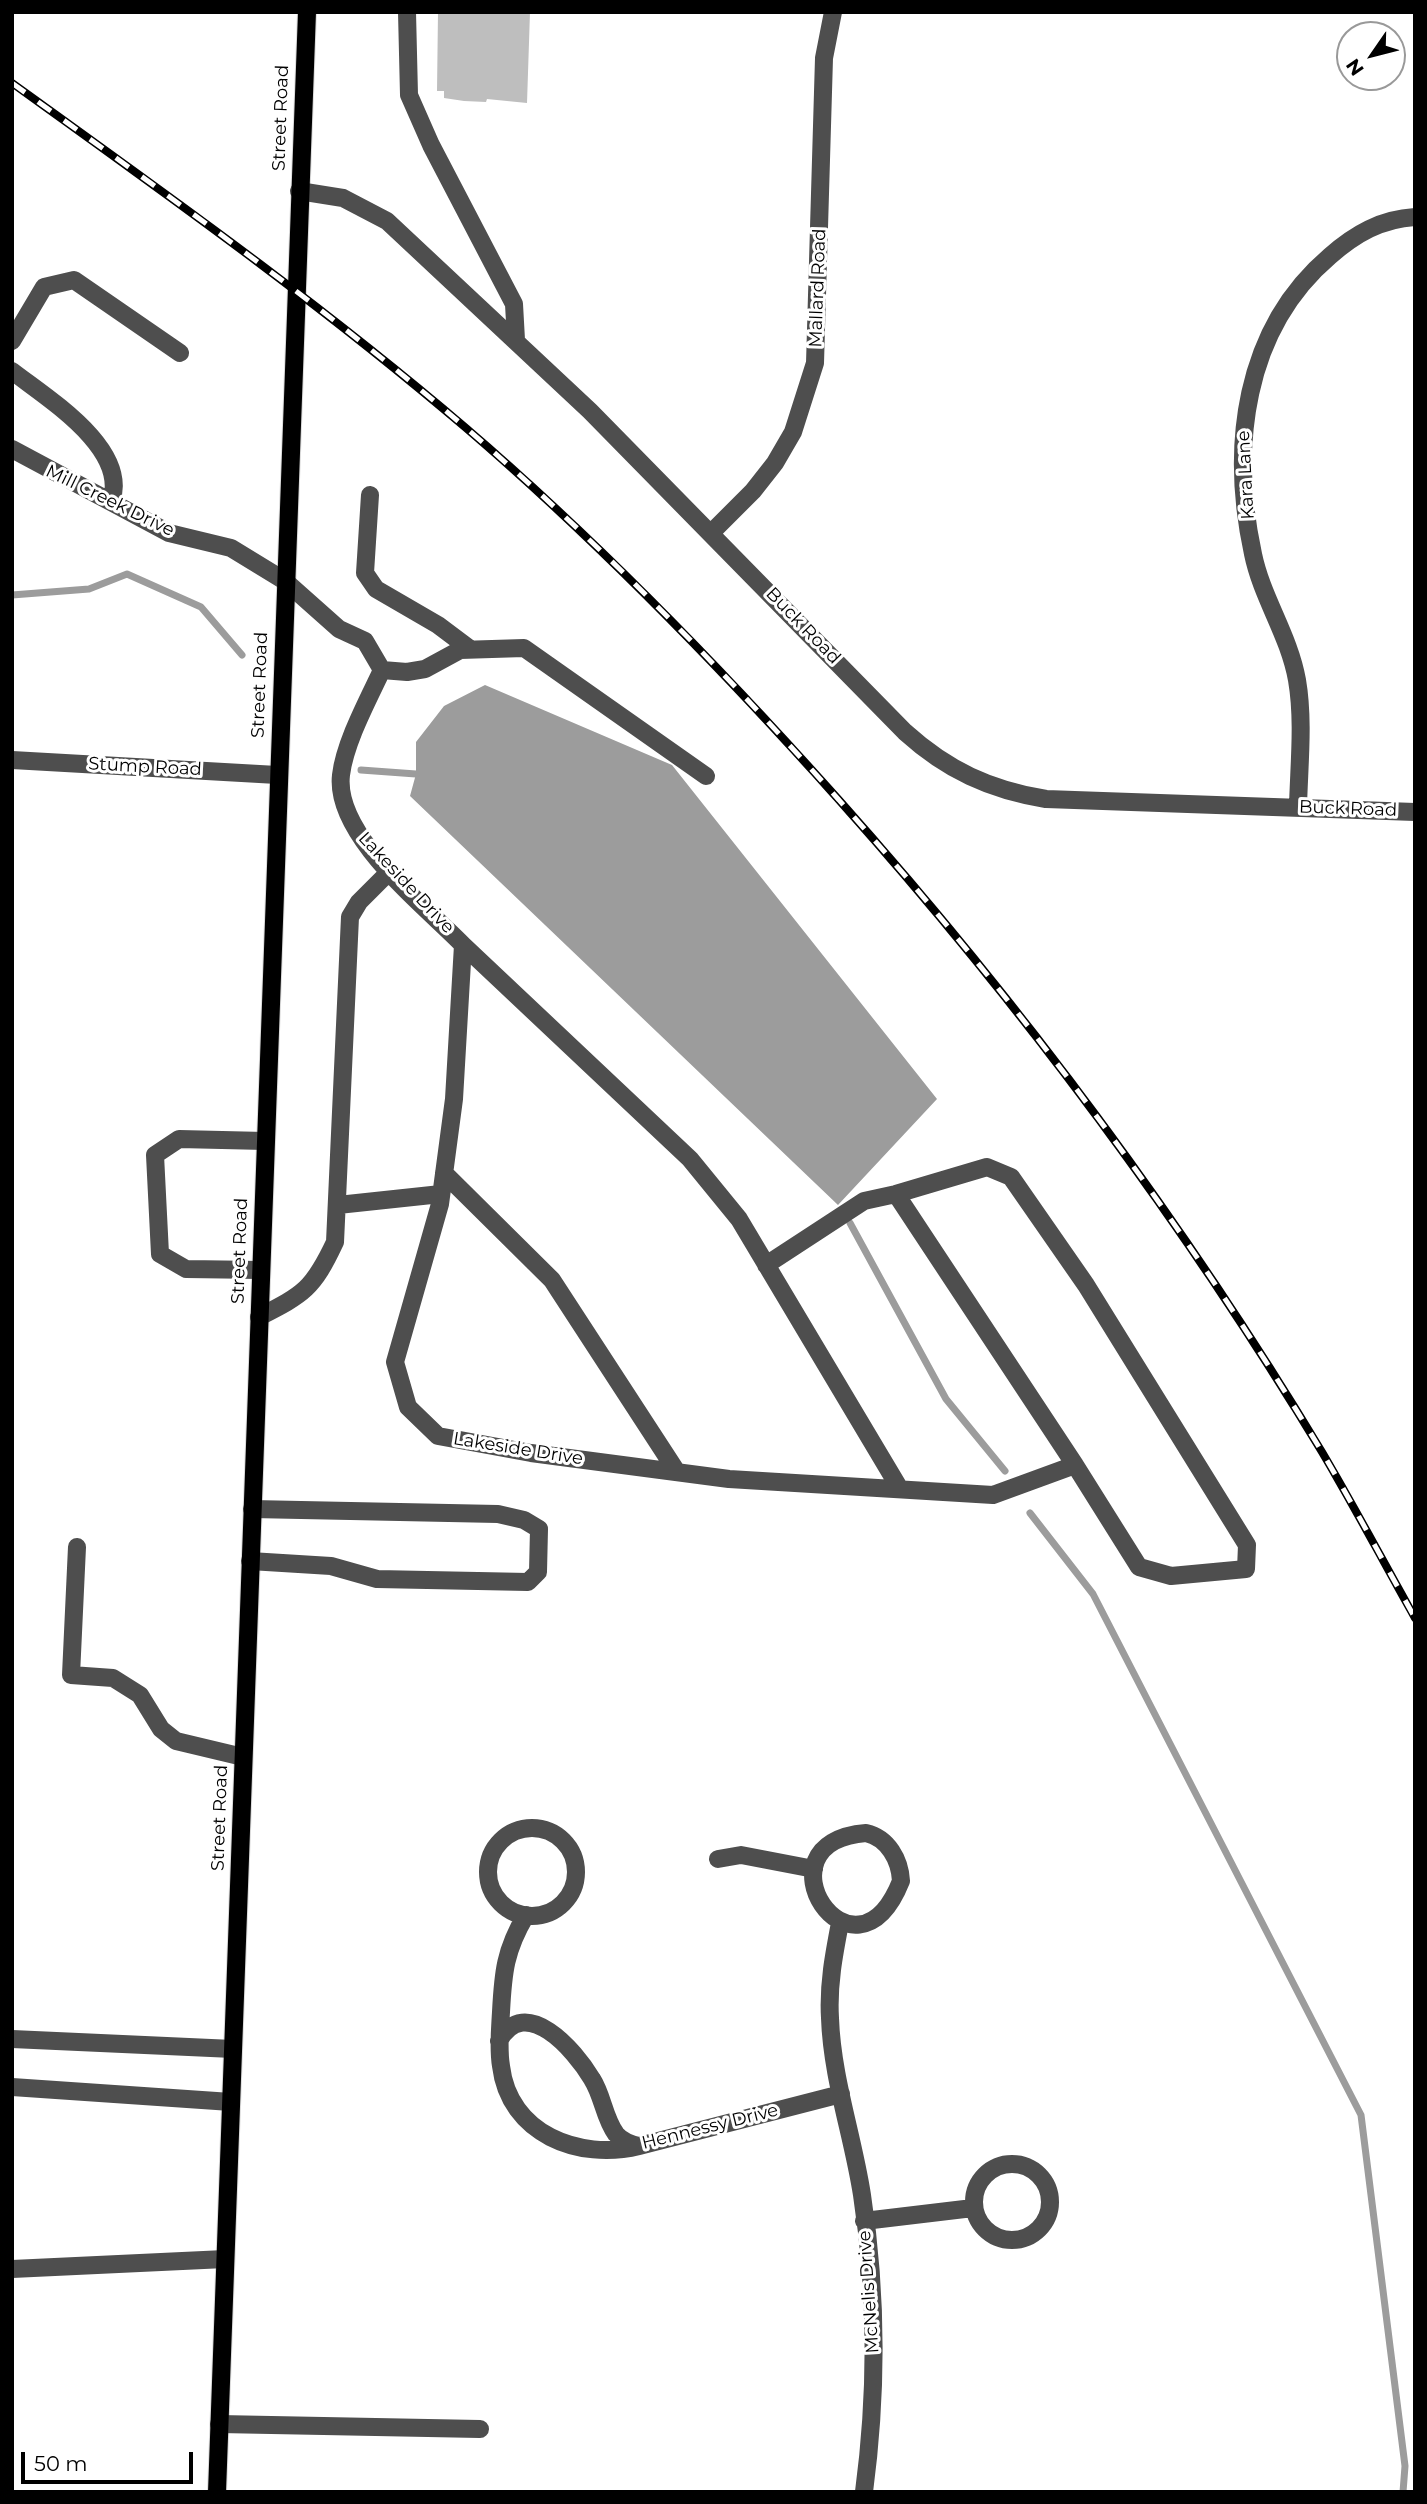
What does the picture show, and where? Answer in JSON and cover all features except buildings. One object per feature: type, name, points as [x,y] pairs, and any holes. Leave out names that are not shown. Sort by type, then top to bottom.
[{"type":"main road","name":"Street Road","points":[[217,2492],[277,775],[307,12]]},
{"type":"street","points":[[407,12],[409,94],[431,145],[514,304],[516,340]]},
{"type":"street","name":"Mallard Road","points":[[712,533],[753,491],[775,463],[793,432],[815,363],[824,58],[832,12]]},
{"type":"street","name":"Buck Road","points":[[299,191],[343,198],[387,221],[516,340],[712,533],[905,732],[929,753],[965,775],[1015,794],[1046,799],[1415,812]]},
{"type":"street","name":"Kara Lane","points":[[1298,807],[1300,712],[1297,680],[1289,648],[1262,586],[1248,528],[1242,452],[1250,387],[1276,320],[1317,267],[1370,227],[1393,219],[1415,217]]},
{"type":"street","points":[[12,341],[44,287],[74,281],[180,353]]},
{"type":"street","points":[[12,371],[83,426],[114,475],[116,488],[111,502]]},
{"type":"street","name":"Mill Creek Drive","points":[[12,450],[169,533],[231,548],[285,581]]},
{"type":"street","points":[[370,495],[365,573],[376,589],[438,625],[470,649]]},
{"type":"street","points":[[285,581],[338,629],[365,641],[382,670],[407,672],[425,669],[460,650],[524,648],[706,776]]},
{"type":"street","name":"Lakeside Drive","points":[[382,670],[359,719],[341,774],[341,797],[354,827],[390,871],[463,944],[690,1159],[739,1219],[900,1489]]},
{"type":"street","name":"Stump Road","points":[[12,760],[277,775]]},
{"type":"street","points":[[259,1317],[301,1296],[320,1275],[335,1242],[351,917],[359,902],[390,871]]},
{"type":"street","name":"Lakeside Drive","points":[[463,944],[454,1099],[441,1194],[395,1362],[408,1407],[438,1436],[531,1453],[729,1479],[993,1495],[1067,1467]]},
{"type":"street","points":[[260,1270],[186,1269],[160,1254],[155,1155],[179,1139],[265,1141]]},
{"type":"street","points":[[766,1265],[864,1201],[987,1167],[1011,1177],[1086,1285],[1247,1545],[1245,1569],[1171,1576],[1139,1567],[1067,1467],[896,1194]]},
{"type":"street","points":[[444,1173],[552,1280],[677,1472]]},
{"type":"street","points":[[338,1205],[441,1194]]},
{"type":"street","points":[[250,1561],[331,1566],[352,1574],[377,1578],[528,1582],[538,1572],[539,1529],[524,1520],[498,1514],[252,1509]]},
{"type":"street","points":[[77,1547],[71,1675],[113,1678],[140,1695],[161,1729],[176,1741],[243,1757]]},
{"type":"street","points":[[546,1830],[568,1846],[577,1874],[566,1900],[555,1909],[526,1915],[503,1908],[496,1900],[489,1887],[488,1870],[494,1852],[503,1839],[516,1831],[546,1830]]},
{"type":"street","points":[[849,1834],[872,1835],[884,1842],[895,1856],[901,1881],[883,1911],[854,1924],[840,1923],[827,1914],[817,1901],[813,1885],[814,1869],[821,1853],[833,1841],[849,1834]]},
{"type":"street","points":[[718,1859],[741,1855],[814,1869]]},
{"type":"street","points":[[526,1915],[503,1964],[499,2041],[501,2067],[507,2089],[517,2109],[545,2135],[587,2151],[617,2152],[639,2146]]},
{"type":"street","name":"McNelis Drive","points":[[840,1923],[831,1969],[830,2016],[864,2221],[873,2313],[874,2378],[864,2492]]},
{"type":"street","name":"Hennessy Drive","points":[[499,2041],[505,2030],[516,2023],[530,2022],[565,2044],[592,2077],[604,2101],[610,2126],[618,2137],[639,2146],[841,2094]]},
{"type":"street","points":[[12,2039],[233,2049]]},
{"type":"street","points":[[12,2087],[231,2102]]},
{"type":"street","points":[[1013,2164],[1039,2174],[1047,2187],[1051,2202],[1043,2227],[1021,2241],[1008,2241],[992,2234],[979,2222],[973,2208],[979,2182],[988,2172],[1013,2164]]},
{"type":"street","points":[[864,2221],[973,2208]]},
{"type":"street","points":[[12,2269],[225,2259]]},
{"type":"street","points":[[219,2424],[480,2429]]},
{"type":"shaded area","points":[[485,685],[672,765],[937,1099],[838,1205],[410,796],[416,774],[416,742],[444,706]]},
{"type":"waterway","points":[[12,595],[89,589],[127,574],[201,607],[242,655]]},
{"type":"waterway","points":[[361,770],[416,774]]},
{"type":"waterway","points":[[850,1223],[946,1399],[1005,1471]]},
{"type":"waterway","points":[[1030,1513],[1093,1594],[1361,2115],[1405,2466],[1403,2492]]},
{"type":"railway","points":[[12,83],[185,208],[356,337],[466,428],[612,561],[795,751],[971,954],[1096,1115],[1155,1197],[1213,1281],[1322,1452],[1415,1618]]}]
